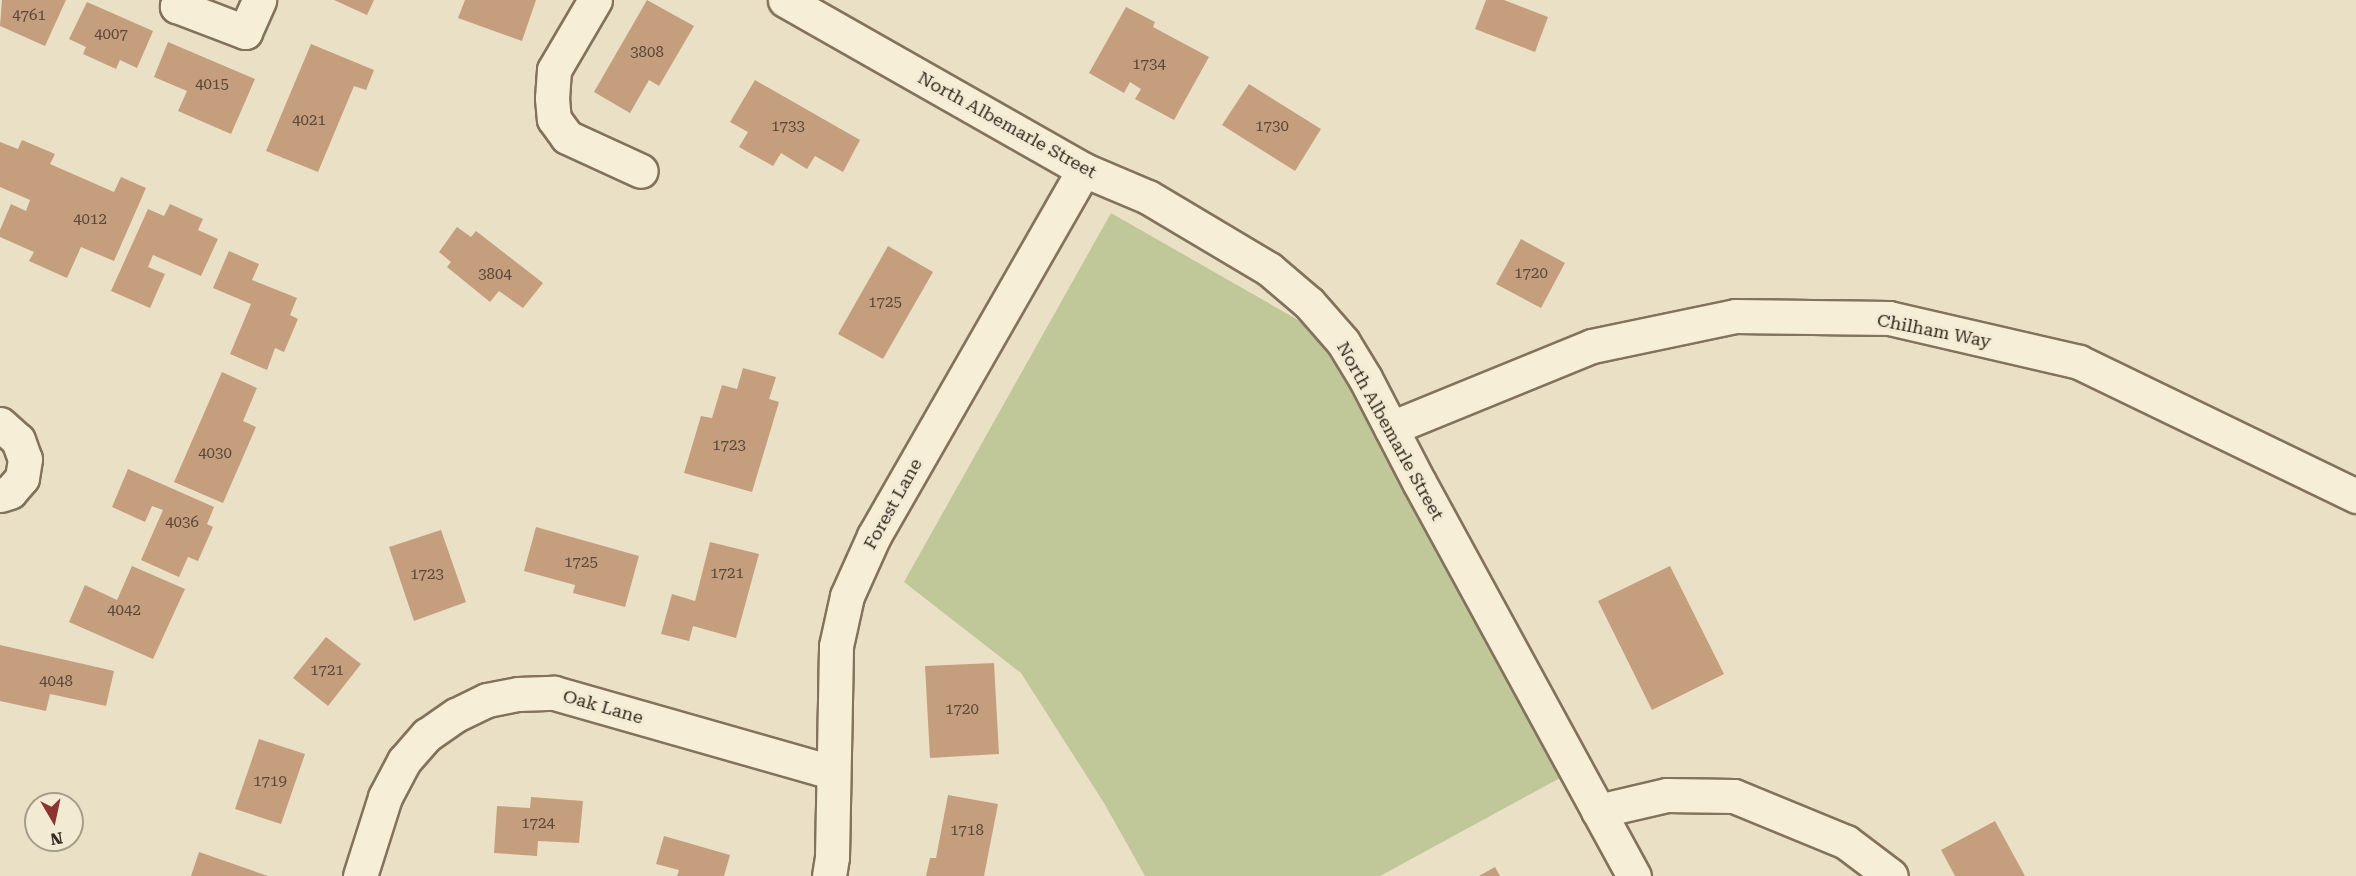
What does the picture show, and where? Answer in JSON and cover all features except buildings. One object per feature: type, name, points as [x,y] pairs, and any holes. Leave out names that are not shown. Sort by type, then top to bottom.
[{"type":"street","points":[[180,0],[177,6],[246,32],[259,0]]},
{"type":"street","points":[[595,0],[555,70],[552,98],[554,119],[567,137],[641,171]]},
{"type":"street","name":"North Albemarle Street","points":[[785,0],[1084,170],[1148,197],[1269,269],[1309,303],[1343,342],[1634,876]]},
{"type":"street","name":"Forest Lane","points":[[829,876],[832,856],[836,646],[847,596],[874,536],[1084,170]]},
{"type":"street","name":"Chilham Way","points":[[1391,428],[1592,346],[1736,316],[1889,318],[2079,362],[2356,496]]},
{"type":"street","points":[[0,424],[18,440],[25,459],[22,478],[10,492],[0,495]]},
{"type":"street","name":"Oak Lane","points":[[360,876],[385,797],[404,761],[427,735],[456,715],[487,700],[518,694],[554,693],[832,772]]},
{"type":"street","points":[[1598,811],[1667,795],[1734,796],[1846,842],[1891,876]]},
{"type":"green space","points":[[1111,213],[1319,332],[1560,778],[1380,876],[1145,876],[1104,803],[1021,673],[904,582]]}]
